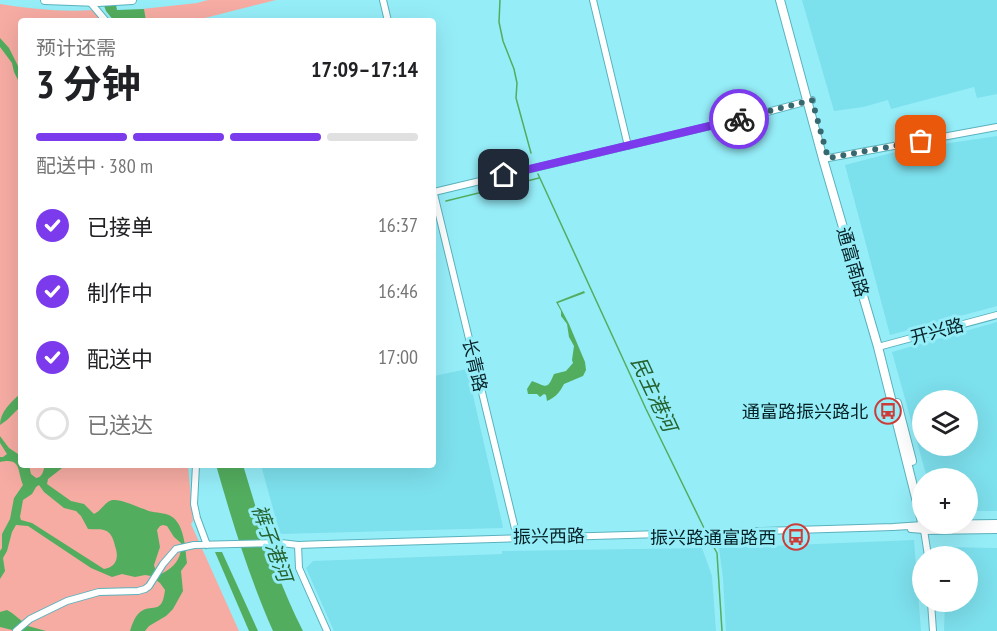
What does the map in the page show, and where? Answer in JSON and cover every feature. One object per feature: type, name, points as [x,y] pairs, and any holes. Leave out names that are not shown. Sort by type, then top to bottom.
[{"type":"main road","points":[[45,0],[94,2],[132,0]]},
{"type":"main road","name":"通富南路","points":[[780,0],[879,347],[912,473]]},
{"type":"main road","name":"通富南路","points":[[785,0],[810,101]]},
{"type":"main road","name":"通富南路","points":[[879,347],[904,426],[913,468]]},
{"type":"main road","points":[[978,525],[997,524]]},
{"type":"main road","points":[[978,528],[997,529]]},
{"type":"street","points":[[383,0],[387,18]]},
{"type":"street","points":[[593,0],[628,146]]},
{"type":"street","points":[[94,2],[104,18]]},
{"type":"street","points":[[436,193],[810,101]]},
{"type":"street","points":[[826,159],[997,127]]},
{"type":"street","name":"长青路","points":[[436,201],[517,537]]},
{"type":"street","name":"开兴路","points":[[879,347],[997,315]]},
{"type":"street","points":[[196,468],[194,504],[207,545]]},
{"type":"street","name":"振兴西路","points":[[16,631],[36,615],[67,601],[99,592],[147,588],[176,549],[194,545],[281,543],[298,545],[912,527]]},
{"type":"street","points":[[298,545],[299,568],[327,631]]},
{"type":"street","points":[[932,612],[933,631]]},
{"type":"shaded area","points":[[102,0],[115,0],[117,10],[144,9],[146,18],[112,18]]},
{"type":"shaded area","points":[[208,0],[276,0],[205,18],[144,18],[142,9]]},
{"type":"shaded area","points":[[802,0],[997,0],[997,94],[977,98],[974,87],[891,109],[888,100],[863,107],[834,111]]},
{"type":"shaded area","points":[[0,4],[46,10],[93,10],[99,18],[18,18],[18,468],[188,468],[193,521],[191,524],[239,631],[0,631]]},
{"type":"shaded area","points":[[0,38],[9,48],[18,66],[18,80],[12,63],[0,47]]},
{"type":"shaded area","points":[[997,136],[997,306],[890,335],[845,165],[903,150]]},
{"type":"shaded area","points":[[584,291],[585,293],[558,303],[585,362],[586,370],[583,376],[564,384],[553,398],[547,401],[544,394],[540,397],[537,394],[528,394],[527,389],[532,381],[546,386],[554,374],[566,371],[573,363],[574,346],[569,337],[567,324],[556,302]]},
{"type":"shaded area","points":[[997,322],[997,511],[978,511],[978,468],[924,468],[921,456],[978,456],[978,390],[912,390],[912,424],[892,352]]},
{"type":"shaded area","points":[[467,369],[503,527],[280,534],[262,468],[436,468],[436,376]]},
{"type":"shaded area","points":[[18,396],[18,409],[0,425],[0,420]]},
{"type":"shaded area","points":[[0,436],[9,448],[18,454],[18,466],[12,462],[0,462],[0,457],[7,454],[0,443]]},
{"type":"shaded area","points":[[18,468],[30,468],[31,474],[36,478],[41,475],[44,468],[62,468],[48,479],[47,484],[71,501],[84,504],[94,514],[110,501],[116,500],[172,517],[183,535],[187,563],[181,571],[183,591],[173,609],[145,631],[130,631],[139,613],[159,606],[161,603],[165,590],[160,583],[151,576],[135,577],[122,574],[112,577],[91,568],[28,526],[16,525],[12,532],[3,558],[5,571],[0,579],[2,534],[10,519],[14,498],[23,485]],"holes":[[[39,485],[64,508],[76,511],[88,529],[104,530],[109,533],[117,554],[112,566],[104,569],[32,523],[21,520],[23,500]],[[160,526],[167,526],[181,543],[181,548],[177,562],[161,574],[156,572],[154,565],[160,547],[157,530]]]},
{"type":"shaded area","points":[[217,468],[244,468],[277,570],[303,631],[273,631],[256,590]]},
{"type":"shaded area","points":[[914,540],[914,546],[912,546],[912,612],[920,612],[921,631],[726,631],[719,548]]},
{"type":"shaded area","points":[[702,548],[712,576],[716,631],[334,631],[306,568],[313,561],[502,554],[502,551]]},
{"type":"shaded area","points":[[978,548],[997,548],[997,631],[944,631],[945,612],[978,612]]},
{"type":"shaded area","points":[[215,552],[222,552],[258,631],[249,631]]},
{"type":"shaded area","points":[[7,610],[28,626],[46,631],[16,631],[0,627],[0,612]]},
{"type":"waterway","name":"民主港河","points":[[500,0],[499,22],[503,41],[514,69],[517,83],[516,98],[531,153]]},
{"type":"waterway","name":"民主港河","points":[[538,174],[646,409],[704,528]]},
{"type":"waterway","points":[[446,201],[539,178]]},
{"type":"waterway","name":"民主港河","points":[[707,535],[717,553],[722,631]]},
{"type":"way so far","points":[[739,119],[812,100],[828,158],[921,141]]},
{"type":"place","name":"通富路振兴路北","points":[[888,411]]},
{"type":"place","name":"振兴路通富路西","points":[[796,537]]},
{"type":"route","points":[[504,175],[739,119]]},
{"type":"water label","name":"裤子港河","points":[[272,543]]}]
